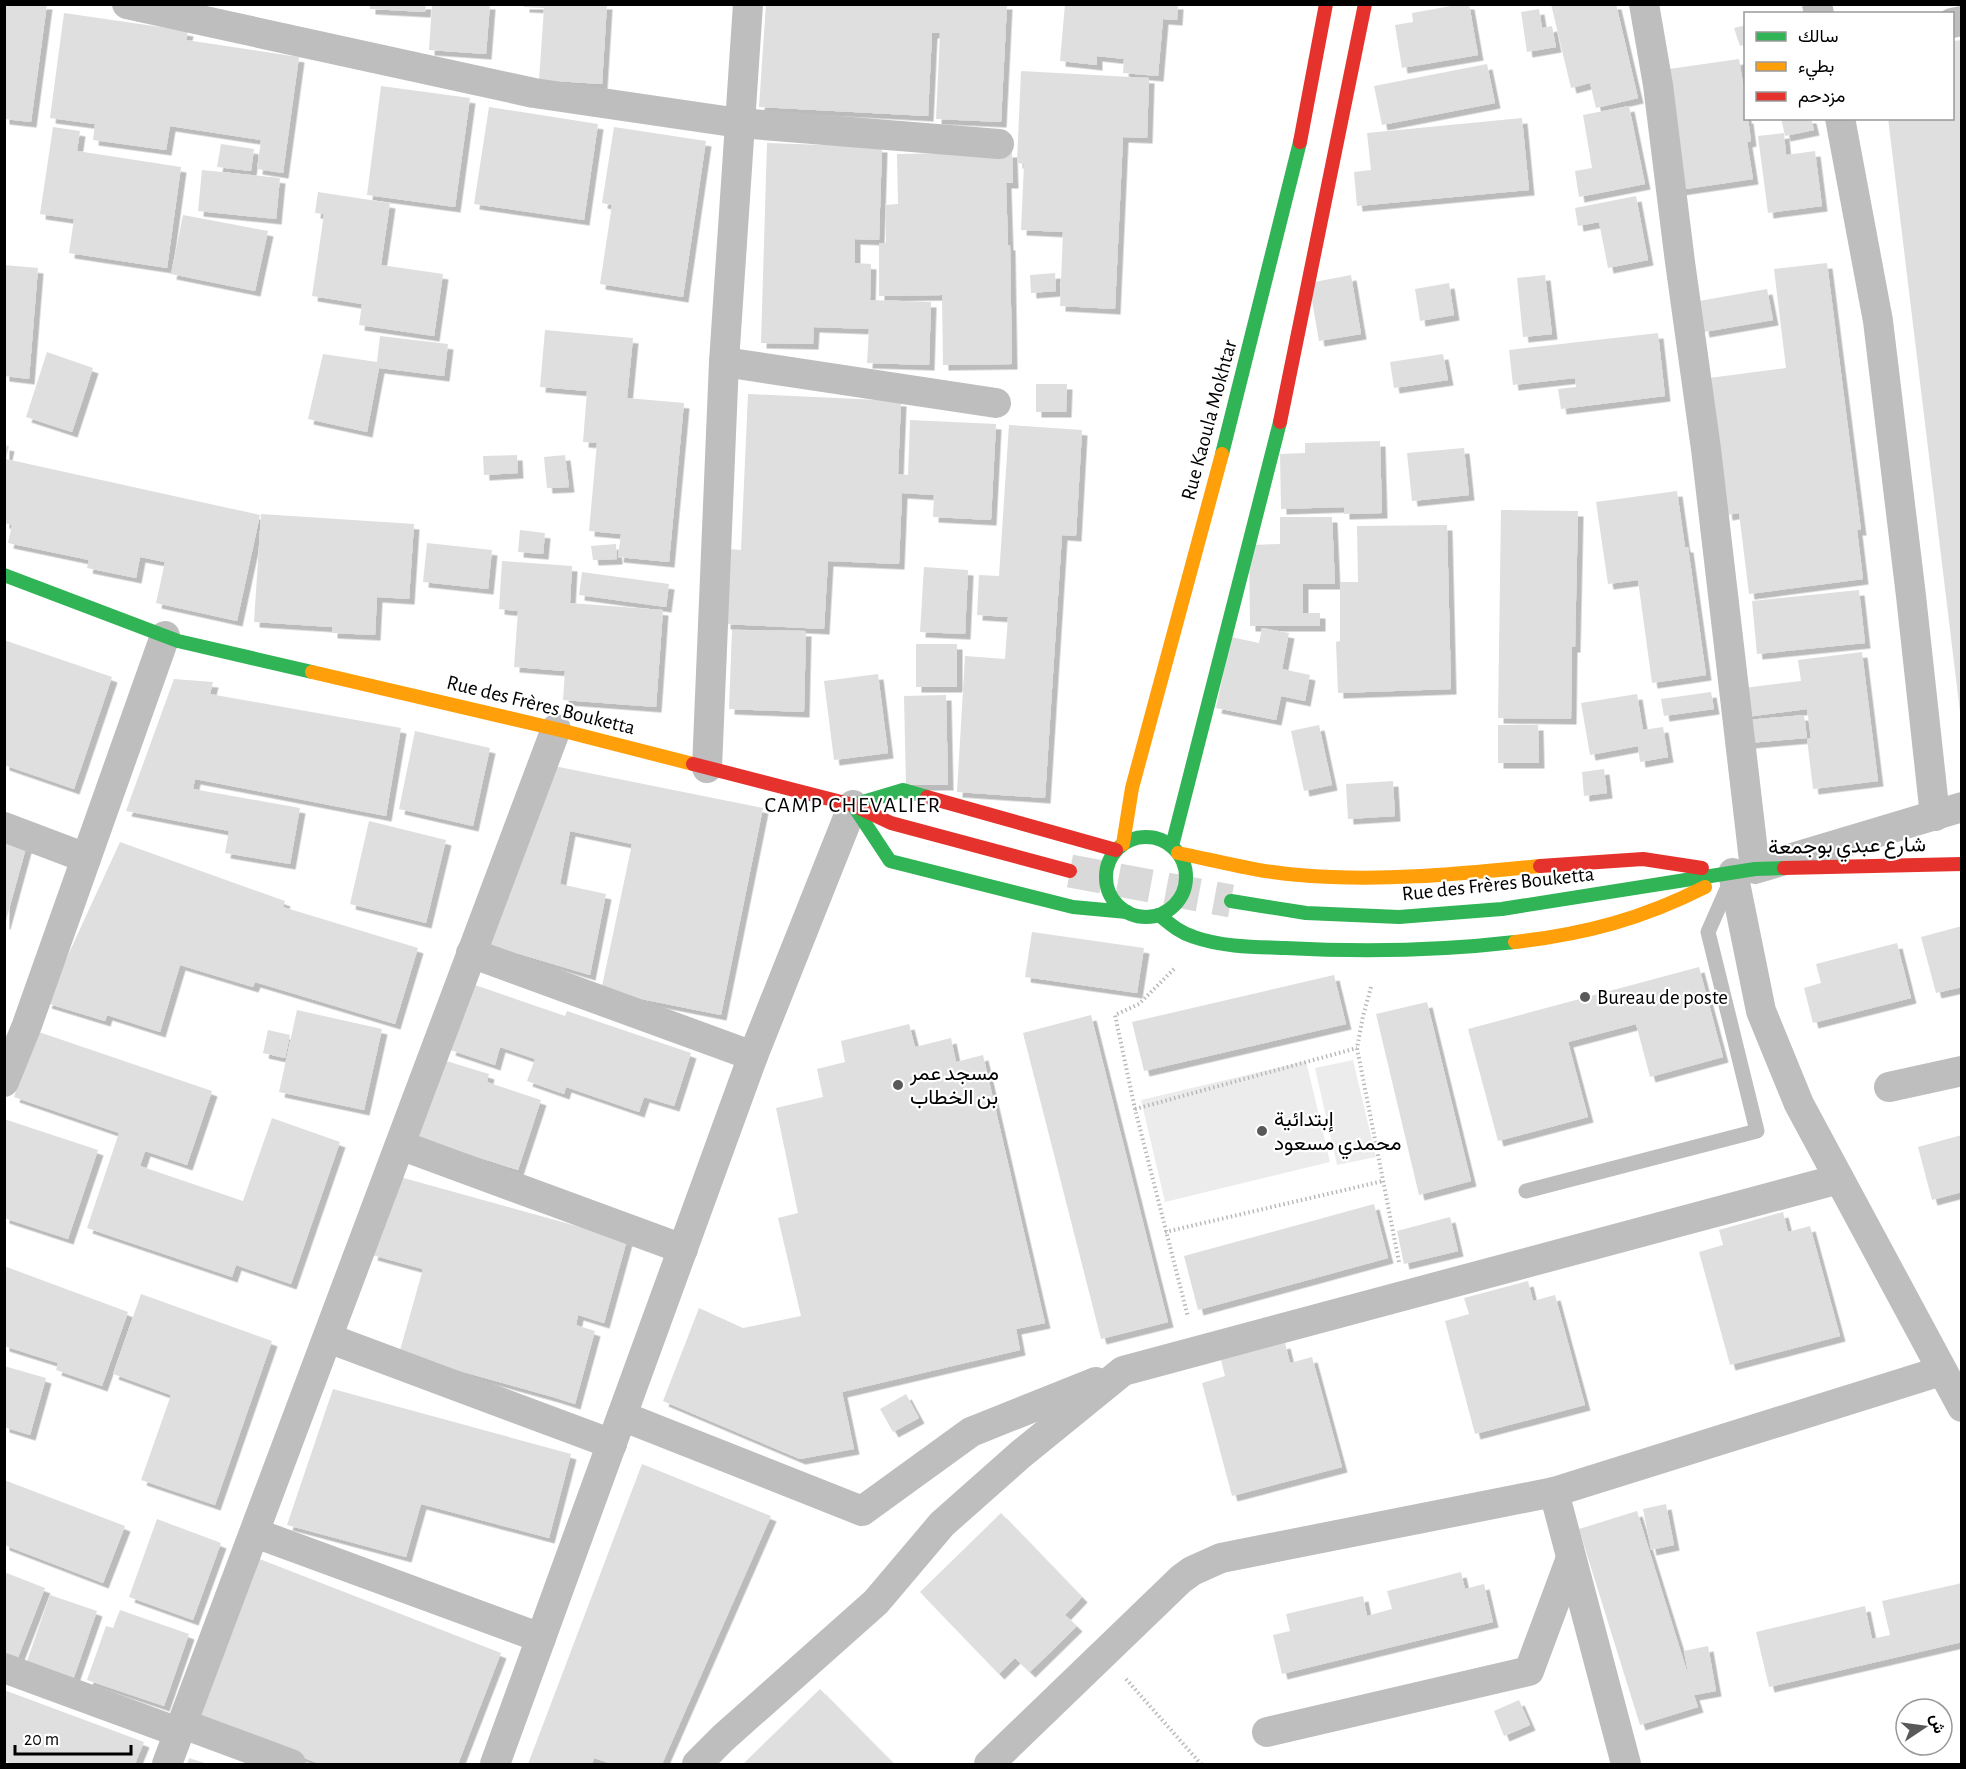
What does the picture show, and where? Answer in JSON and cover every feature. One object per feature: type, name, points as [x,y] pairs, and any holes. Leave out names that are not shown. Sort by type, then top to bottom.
[{"type":"main road","name":"Rue Kaoula Mokhtar","points":[[1119,847],[1132,788],[1238,399],[1309,97],[1326,4]]},
{"type":"main road","points":[[1119,847],[903,790],[853,805],[890,861],[1073,907],[1127,912],[1148,917],[1159,915],[1170,909],[1179,900],[1185,889],[1186,876],[1184,864],[1175,850],[1281,416],[1365,4]]},
{"type":"main road","name":"Rue des Frères Bouketta","points":[[4,575],[178,641],[556,729],[853,805],[891,823],[1070,871]]},
{"type":"main road","points":[[1127,912],[1116,903],[1109,891],[1106,877],[1109,863],[1119,847],[1132,839],[1153,837],[1175,850],[1261,870],[1298,875],[1415,878],[1560,864],[1643,859],[1744,871]]},
{"type":"main road","name":"شارع عبدي بوجمعة","points":[[1744,871],[1962,864]]},
{"type":"main road","points":[[1159,915],[1184,934],[1238,945],[1322,952],[1381,952],[1495,945],[1605,927],[1653,914],[1744,871]]},
{"type":"main road","name":"Rue des Frères Bouketta","points":[[1231,901],[1306,913],[1399,917],[1465,913],[1744,871]]},
{"type":"street","points":[[127,4],[534,93],[739,123],[999,144]]},
{"type":"street","points":[[707,768],[724,362],[748,4]]},
{"type":"street","points":[[1644,4],[1658,86],[1707,449],[1744,871],[1761,1011],[1798,1104],[1962,1407]]},
{"type":"street","points":[[1744,871],[1948,811],[1911,596],[1878,321],[1840,120]]},
{"type":"street","points":[[724,362],[996,403]]},
{"type":"street","points":[[4,1082],[165,636]]},
{"type":"street","points":[[167,1764],[556,729]]},
{"type":"street","points":[[495,1764],[753,1056],[853,805]]},
{"type":"street","points":[[4,827],[86,858]]},
{"type":"street","points":[[471,953],[753,1056]]},
{"type":"street","points":[[1889,1087],[1962,1071]]},
{"type":"street","points":[[400,1145],[683,1249]]},
{"type":"street","points":[[622,1416],[862,1512],[971,1432],[1123,1371],[1839,1179]]},
{"type":"street","points":[[327,1338],[612,1444]]},
{"type":"street","points":[[697,1764],[723,1738],[876,1602],[942,1524],[1021,1454],[1123,1371]]},
{"type":"street","points":[[989,1764],[1181,1579],[1192,1571],[1221,1558],[1554,1492],[1941,1371]]},
{"type":"street","points":[[1554,1492],[1626,1764]]},
{"type":"street","points":[[255,1533],[541,1638]]},
{"type":"street","points":[[1268,1732],[1529,1671],[1571,1558]]},
{"type":"street","points":[[4,1668],[291,1764]]},
{"type":"lane","points":[[1526,1191],[1757,1131],[1708,932],[1744,871]]},
{"type":"path","points":[[1196,1350],[1135,1109],[1115,1015],[1139,1004],[1204,939]]},
{"type":"path","points":[[1381,952],[1363,1016],[1357,1048],[1406,1294]]},
{"type":"path","points":[[1135,1109],[1357,1048]]},
{"type":"path","points":[[1165,1232],[1383,1181]]},
{"type":"path","points":[[1104,1654],[1201,1764]]},
{"type":"shaded area","points":[[1353,1060],[1376,1157],[1337,1165],[1315,1068]]},
{"type":"shaded area","points":[[1306,1061],[1330,1162],[1165,1202],[1141,1100]]},
{"type":"building","points":[[4,4],[47,4],[31,122],[4,119]]},
{"type":"building","points":[[370,4],[426,4],[425,12],[370,9]]},
{"type":"building","points":[[432,4],[490,4],[486,54],[429,50]]},
{"type":"building","points":[[524,4],[607,4],[602,84],[539,80],[544,8],[524,7]]},
{"type":"building","points":[[766,4],[1007,4],[1001,122],[936,119],[940,33],[932,33],[928,116],[759,107]]},
{"type":"building","points":[[1065,4],[1178,4],[1177,20],[1163,19],[1158,76],[1123,73],[1124,59],[1097,56],[1097,65],[1060,61]]},
{"type":"building","points":[[1469,4],[1478,55],[1402,68],[1395,25],[1413,22],[1412,13]]},
{"type":"building","points":[[1551,4],[1616,4],[1638,98],[1596,108],[1590,83],[1571,88]]},
{"type":"building","points":[[1539,9],[1542,28],[1552,26],[1556,47],[1527,52],[1521,12]]},
{"type":"building","points":[[64,13],[188,31],[186,40],[299,57],[283,173],[257,169],[261,140],[170,126],[166,150],[93,140],[95,124],[50,118]]},
{"type":"building","points":[[1744,26],[1744,45],[1740,46],[1734,28]]},
{"type":"building","points":[[1962,40],[1962,712],[1960,712],[1888,120],[1954,120],[1954,41]]},
{"type":"building","points":[[1739,59],[1744,90],[1744,120],[1748,120],[1751,141],[1747,142],[1753,179],[1679,190],[1662,70]]},
{"type":"building","points":[[1487,64],[1495,103],[1382,125],[1374,86]]},
{"type":"building","points":[[1021,71],[1149,78],[1147,138],[1123,137],[1115,309],[1060,306],[1063,232],[1021,230],[1024,164],[1017,163]]},
{"type":"building","points":[[381,86],[470,98],[455,207],[367,195]]},
{"type":"building","points":[[1629,106],[1645,184],[1579,197],[1575,171],[1592,168],[1583,115]]},
{"type":"building","points":[[489,107],[598,124],[584,220],[474,204]]},
{"type":"building","points":[[1522,118],[1529,190],[1357,206],[1354,172],[1371,170],[1367,133]]},
{"type":"building","points":[[1781,120],[1812,120],[1814,130],[1785,136]]},
{"type":"building","points":[[53,127],[80,131],[77,151],[181,167],[167,268],[69,253],[74,219],[40,214]]},
{"type":"building","points":[[614,127],[706,141],[683,297],[600,284],[612,205],[602,203]]},
{"type":"building","points":[[1784,133],[1786,155],[1815,151],[1822,206],[1768,213],[1758,136]]},
{"type":"building","points":[[767,143],[882,147],[879,240],[855,239],[855,263],[871,264],[870,300],[931,302],[929,365],[867,363],[869,329],[814,327],[813,344],[761,343]]},
{"type":"building","points":[[221,144],[254,149],[251,171],[217,167]]},
{"type":"building","points":[[1012,152],[1013,183],[1006,183],[1008,245],[1010,245],[1012,364],[943,365],[942,295],[879,296],[879,243],[886,243],[885,205],[898,204],[897,154]]},
{"type":"building","points":[[202,170],[280,178],[276,219],[198,211]]},
{"type":"building","points":[[318,192],[390,203],[381,265],[443,274],[434,336],[359,325],[362,304],[312,296],[324,214],[315,213]]},
{"type":"building","points":[[1636,196],[1648,260],[1608,268],[1599,222],[1578,226],[1575,208]]},
{"type":"building","points":[[183,215],[268,231],[255,291],[171,274]]},
{"type":"building","points":[[1827,263],[1861,530],[1857,530],[1863,579],[1749,594],[1739,513],[1727,515],[1709,378],[1786,368],[1774,269]]},
{"type":"building","points":[[4,265],[38,268],[29,379],[4,376]]},
{"type":"building","points":[[1055,273],[1056,291],[1031,293],[1030,275]]},
{"type":"building","points":[[1351,275],[1361,334],[1319,341],[1309,283]]},
{"type":"building","points":[[1545,275],[1552,334],[1523,337],[1517,278]]},
{"type":"building","points":[[1449,283],[1454,315],[1420,321],[1415,289]]},
{"type":"building","points":[[1767,289],[1773,320],[1704,332],[1699,301]]},
{"type":"building","points":[[545,330],[633,338],[627,398],[684,403],[669,562],[618,557],[621,534],[589,531],[597,443],[583,442],[587,391],[540,387]]},
{"type":"building","points":[[1658,333],[1665,396],[1561,409],[1558,389],[1576,387],[1575,378],[1513,385],[1509,350]]},
{"type":"building","points":[[380,336],[448,344],[444,376],[379,368],[367,432],[308,419],[323,354],[377,362]]},
{"type":"building","points":[[47,352],[93,368],[72,432],[26,417]]},
{"type":"building","points":[[1443,354],[1448,380],[1394,388],[1390,362]]},
{"type":"building","points":[[1036,384],[1067,384],[1066,412],[1036,412]]},
{"type":"building","points":[[748,394],[901,401],[898,474],[908,475],[910,420],[996,424],[991,520],[933,517],[934,495],[902,493],[899,564],[828,561],[824,629],[725,624],[729,549],[741,550]]},
{"type":"building","points":[[1009,425],[1082,430],[1076,536],[1062,535],[1045,798],[957,792],[965,656],[1005,659],[1008,617],[977,615],[979,575],[999,576]]},
{"type":"building","points":[[1380,441],[1382,513],[1344,514],[1344,507],[1281,509],[1280,454],[1305,453],[1305,443]]},
{"type":"building","points":[[4,445],[9,446],[6,459],[260,515],[237,621],[156,603],[165,562],[140,557],[136,578],[87,568],[89,560],[8,543],[12,525],[4,523]]},
{"type":"building","points":[[1464,448],[1469,495],[1412,501],[1407,453]]},
{"type":"building","points":[[517,455],[518,473],[484,475],[483,456]]},
{"type":"building","points":[[565,455],[569,487],[547,488],[544,457]]},
{"type":"building","points":[[1677,491],[1685,547],[1688,547],[1706,675],[1652,683],[1638,580],[1608,584],[1596,502]]},
{"type":"building","points":[[1501,510],[1578,511],[1571,719],[1498,718]]},
{"type":"building","points":[[261,514],[414,524],[409,599],[377,597],[375,635],[332,633],[332,627],[254,622]]},
{"type":"building","points":[[1280,517],[1332,517],[1335,584],[1303,584],[1303,613],[1320,613],[1320,626],[1250,626],[1249,545],[1280,544]]},
{"type":"building","points":[[1447,525],[1451,689],[1338,693],[1336,642],[1340,641],[1340,582],[1358,582],[1357,526]]},
{"type":"building","points":[[520,530],[545,533],[543,554],[518,552]]},
{"type":"building","points":[[427,543],[492,550],[488,589],[423,582]]},
{"type":"building","points":[[616,544],[617,559],[593,560],[591,546]]},
{"type":"building","points":[[502,561],[572,566],[570,603],[663,610],[656,707],[563,700],[565,671],[514,667],[518,611],[499,609]]},
{"type":"building","points":[[924,567],[968,570],[965,634],[920,632]]},
{"type":"building","points":[[582,572],[669,584],[666,607],[579,595]]},
{"type":"building","points":[[1859,590],[1865,643],[1757,654],[1752,601]]},
{"type":"building","points":[[1262,628],[1289,633],[1282,669],[1310,675],[1305,701],[1281,696],[1276,720],[1216,708],[1231,637],[1259,643]]},
{"type":"building","points":[[732,630],[806,631],[804,712],[729,709]]},
{"type":"building","points":[[4,640],[112,677],[74,789],[4,765]]},
{"type":"building","points":[[916,644],[957,644],[957,687],[916,687]]},
{"type":"building","points":[[1862,652],[1878,781],[1813,789],[1807,739],[1811,738],[1807,709],[1746,717],[1743,688],[1801,681],[1798,660]]},
{"type":"building","points":[[878,674],[888,753],[834,760],[824,681]]},
{"type":"building","points":[[174,679],[213,682],[210,694],[401,728],[386,816],[195,779],[193,789],[300,808],[290,864],[225,853],[229,831],[126,811]]},
{"type":"building","points":[[1711,692],[1714,709],[1664,716],[1661,699]]},
{"type":"building","points":[[1637,694],[1643,730],[1663,727],[1668,757],[1640,762],[1638,746],[1590,755],[1581,703]]},
{"type":"building","points":[[946,695],[948,785],[906,785],[904,696]]},
{"type":"building","points":[[1804,715],[1807,738],[1749,743],[1747,720]]},
{"type":"building","points":[[1319,725],[1332,785],[1304,791],[1291,731]]},
{"type":"building","points":[[1498,725],[1538,725],[1539,763],[1498,763]]},
{"type":"building","points":[[415,731],[490,748],[473,826],[399,809]]},
{"type":"building","points":[[549,765],[763,808],[721,1015],[601,991],[632,844],[570,831],[560,884],[606,894],[590,975],[486,944]]},
{"type":"building","points":[[1604,769],[1607,793],[1584,796],[1582,772]]},
{"type":"building","points":[[1393,781],[1395,816],[1348,819],[1346,784]]},
{"type":"building","points":[[369,821],[446,840],[426,923],[350,904]]},
{"type":"building","points":[[4,830],[29,837],[5,924],[4,924]]},
{"type":"building","points":[[120,842],[285,901],[283,907],[418,948],[395,1024],[255,982],[253,987],[180,965],[160,1032],[107,1015],[105,1021],[46,1003]]},
{"type":"building","points":[[1962,926],[1962,987],[1936,993],[1921,937]]},
{"type":"building","points":[[1032,932],[1144,948],[1137,993],[1025,977]]},
{"type":"building","points":[[1897,943],[1911,998],[1813,1023],[1804,988],[1821,983],[1816,964]]},
{"type":"building","points":[[1699,967],[1723,1057],[1650,1077],[1636,1024],[1568,1042],[1588,1117],[1498,1141],[1468,1029]]},
{"type":"building","points":[[1334,975],[1346,1024],[1144,1071],[1132,1022]]},
{"type":"building","points":[[472,984],[565,1016],[567,1011],[691,1053],[674,1106],[644,1097],[639,1112],[566,1087],[564,1094],[527,1081],[535,1059],[500,1047],[495,1065],[450,1050]]},
{"type":"building","points":[[1427,1002],[1471,1181],[1419,1195],[1376,1014]]},
{"type":"building","points":[[297,1010],[382,1029],[364,1110],[279,1092]]},
{"type":"building","points":[[1091,1015],[1168,1322],[1101,1339],[1023,1033]]},
{"type":"building","points":[[909,1024],[915,1047],[951,1038],[956,1062],[983,1055],[1045,1323],[1016,1329],[1020,1350],[842,1392],[854,1449],[800,1459],[663,1401],[699,1308],[743,1328],[801,1316],[778,1218],[798,1213],[776,1108],[823,1097],[817,1069],[845,1062],[841,1041]]},
{"type":"building","points":[[268,1030],[290,1035],[285,1058],[263,1053]]},
{"type":"building","points":[[36,1031],[212,1091],[187,1165],[145,1151],[140,1166],[243,1201],[272,1118],[340,1142],[291,1284],[236,1265],[232,1277],[87,1228],[119,1133],[14,1097]]},
{"type":"building","points":[[443,1060],[489,1074],[487,1082],[541,1100],[518,1170],[418,1138]]},
{"type":"building","points":[[4,1119],[98,1150],[68,1239],[4,1218]]},
{"type":"building","points":[[1962,1135],[1962,1192],[1932,1200],[1918,1147]]},
{"type":"building","points":[[393,1175],[627,1240],[604,1323],[578,1315],[576,1325],[595,1331],[575,1404],[399,1354],[423,1269],[372,1255]]},
{"type":"building","points":[[1374,1204],[1388,1258],[1198,1310],[1184,1256]]},
{"type":"building","points":[[1783,1212],[1788,1232],[1810,1226],[1840,1336],[1730,1365],[1699,1252],[1723,1245],[1719,1230]]},
{"type":"building","points":[[1450,1217],[1458,1251],[1404,1264],[1397,1231]]},
{"type":"building","points":[[4,1266],[128,1312],[102,1386],[56,1370],[58,1363],[4,1346]]},
{"type":"building","points":[[1528,1281],[1533,1301],[1555,1295],[1585,1405],[1475,1434],[1445,1321],[1469,1314],[1464,1298]]},
{"type":"building","points":[[141,1294],[272,1341],[215,1505],[141,1480],[171,1395],[113,1374]]},
{"type":"building","points":[[1285,1343],[1290,1363],[1312,1357],[1342,1467],[1232,1496],[1202,1383],[1225,1376],[1221,1360]]},
{"type":"building","points":[[4,1366],[46,1378],[30,1435],[4,1427]]},
{"type":"building","points":[[333,1389],[571,1454],[549,1538],[421,1504],[406,1557],[287,1525]]},
{"type":"building","points":[[906,1394],[919,1418],[893,1432],[880,1409]]},
{"type":"building","points":[[642,1464],[771,1516],[662,1764],[612,1764],[594,1758],[592,1764],[528,1764]]},
{"type":"building","points":[[4,1480],[125,1526],[103,1583],[4,1545]]},
{"type":"building","points":[[1666,1504],[1674,1545],[1651,1550],[1643,1509]]},
{"type":"building","points":[[1637,1511],[1689,1678],[1684,1651],[1708,1646],[1716,1691],[1694,1695],[1698,1707],[1640,1725],[1579,1529]]},
{"type":"building","points":[[1001,1513],[1082,1597],[1065,1615],[1077,1626],[1030,1672],[1015,1658],[999,1674],[920,1592]]},
{"type":"building","points":[[157,1519],[221,1543],[193,1620],[129,1597]]},
{"type":"building","points":[[257,1558],[501,1653],[458,1764],[320,1764],[195,1716]]},
{"type":"building","points":[[4,1572],[45,1588],[17,1660],[4,1655]]},
{"type":"building","points":[[1461,1572],[1465,1589],[1484,1584],[1493,1622],[1282,1674],[1273,1635],[1290,1631],[1286,1614],[1363,1596],[1367,1616],[1392,1609],[1387,1591]]},
{"type":"building","points":[[1962,1583],[1962,1642],[1769,1687],[1756,1632],[1865,1606],[1872,1639],[1890,1635],[1882,1601]]},
{"type":"building","points":[[50,1595],[97,1611],[73,1680],[26,1664]]},
{"type":"building","points":[[120,1610],[189,1634],[164,1706],[87,1680],[106,1626],[113,1628]]},
{"type":"building","points":[[820,1689],[894,1764],[743,1764]]},
{"type":"building","points":[[4,1690],[144,1742],[135,1764],[13,1764],[4,1761]]},
{"type":"building","points":[[1519,1700],[1530,1725],[1504,1736],[1494,1711]]},
{"type":"building","points":[[189,1758],[208,1764],[187,1764]]},
{"type":"tunnel","points":[[1070,871],[1231,901]]},
{"type":"traffic: fast","points":[[1222,454],[1300,142]]},
{"type":"traffic: fast","points":[[1172,846],[1280,422]]},
{"type":"traffic: fast","points":[[4,575],[178,641],[312,672]]},
{"type":"traffic: fast","points":[[927,797],[903,790],[853,805],[890,861],[1073,907],[1127,912]]},
{"type":"traffic: fast","points":[[1146,837],[1161,840],[1174,849],[1183,862],[1186,877],[1183,892],[1174,905],[1161,914],[1146,917],[1131,914],[1118,905],[1109,892],[1106,877],[1109,862],[1118,849],[1131,840],[1146,837]]},
{"type":"traffic: fast","points":[[1231,901],[1306,913],[1399,917],[1502,909],[1755,869],[1784,868]]},
{"type":"traffic: fast","points":[[1159,915],[1175,928],[1189,935],[1216,943],[1239,946],[1400,950],[1515,942]]},
{"type":"traffic: slow","points":[[1123,844],[1132,788],[1222,454]]},
{"type":"traffic: slow","points":[[312,672],[556,729],[693,764]]},
{"type":"traffic: slow","points":[[1178,853],[1268,871],[1330,877],[1420,876],[1540,866]]},
{"type":"traffic: slow","points":[[1515,942],[1565,935],[1613,924],[1659,908],[1705,887]]},
{"type":"traffic: jam","points":[[1300,142],[1326,4]]},
{"type":"traffic: jam","points":[[1280,422],[1365,4]]},
{"type":"traffic: jam","points":[[693,764],[853,805],[891,823],[1070,871]]},
{"type":"traffic: jam","points":[[927,797],[1116,850]]},
{"type":"traffic: jam","points":[[1540,866],[1643,859],[1702,868]]},
{"type":"traffic: jam","points":[[1784,868],[1962,864]]},
{"type":"place","name":"Bureau de poste","points":[[1585,997]]},
{"type":"place","name":"مسجد عمر بن الخطاب","points":[[898,1085]]},
{"type":"place","name":"إبتدائية محمدي مسعود","points":[[1262,1131]]},
{"type":"district","name":"CAMP CHEVALIER","points":[[853,805]]}]
